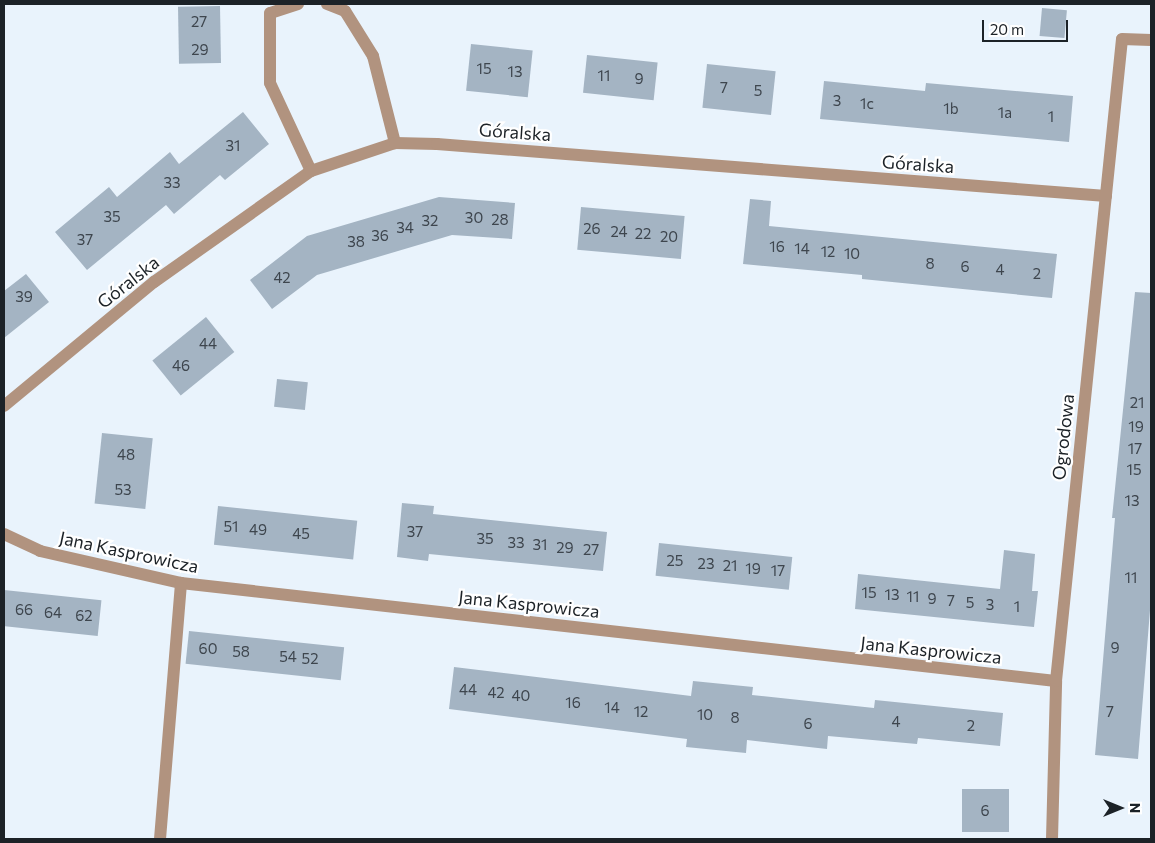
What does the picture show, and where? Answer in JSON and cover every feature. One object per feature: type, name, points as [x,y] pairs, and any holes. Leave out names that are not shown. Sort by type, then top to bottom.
[{"type":"street","points":[[298,4],[270,13],[270,83],[310,171]]},
{"type":"street","points":[[328,4],[345,11],[372,56],[395,142]]},
{"type":"street","name":"Ogrodowa","points":[[1052,839],[1056,681],[1122,39],[1151,40]]},
{"type":"street","name":"Góralska","points":[[4,406],[154,282],[310,171],[395,142],[1106,196]]},
{"type":"street","name":"Jana Kasprowicza","points":[[4,534],[40,551],[181,583],[1056,681]]},
{"type":"street","points":[[160,839],[181,583]]},
{"type":"building","points":[[220,6],[221,63],[179,64],[178,7]]},
{"type":"building","points":[[1042,8],[1067,10],[1064,38],[1040,36]]},
{"type":"building","points":[[471,44],[533,50],[528,97],[466,91]]},
{"type":"building","points":[[587,55],[658,62],[654,100],[583,93]]},
{"type":"building","points":[[707,64],[776,71],[771,115],[702,108]]},
{"type":"building","points":[[824,81],[925,91],[926,83],[1073,96],[1069,142],[820,119]]},
{"type":"building","points":[[243,112],[269,144],[225,180],[220,175],[174,214],[166,205],[87,270],[55,232],[109,187],[117,197],[170,152],[179,164]]},
{"type":"building","points":[[439,197],[515,203],[512,239],[452,235],[317,275],[272,309],[250,280],[307,236]]},
{"type":"building","points":[[750,199],[771,201],[769,226],[1057,254],[1052,298],[862,279],[862,275],[743,264]]},
{"type":"building","points":[[581,207],[685,216],[681,259],[577,250]]},
{"type":"building","points":[[26,274],[49,302],[4,338],[4,291]]},
{"type":"building","points":[[1135,292],[1151,293],[1151,598],[1138,759],[1095,755],[1115,518],[1112,518]]},
{"type":"building","points":[[206,317],[234,352],[181,395],[152,360]]},
{"type":"building","points":[[277,379],[308,382],[305,410],[274,407]]},
{"type":"building","points":[[102,433],[153,438],[145,509],[95,504]]},
{"type":"building","points":[[402,503],[434,506],[433,514],[607,532],[603,571],[429,554],[428,561],[397,557]]},
{"type":"building","points":[[218,506],[357,521],[353,559],[214,545]]},
{"type":"building","points":[[659,543],[792,557],[789,590],[656,576]]},
{"type":"building","points":[[1004,550],[1035,554],[1032,591],[1038,591],[1034,627],[855,609],[858,574],[1000,589]]},
{"type":"building","points":[[4,590],[101,600],[98,636],[4,626]]},
{"type":"building","points":[[189,631],[344,647],[341,680],[186,664]]},
{"type":"building","points":[[454,667],[691,696],[693,681],[753,687],[752,695],[874,708],[875,700],[1003,713],[1000,746],[918,738],[917,744],[828,736],[827,749],[747,740],[746,753],[686,747],[687,739],[449,709]]},
{"type":"building","points":[[962,789],[1009,789],[1009,832],[962,832]]}]
